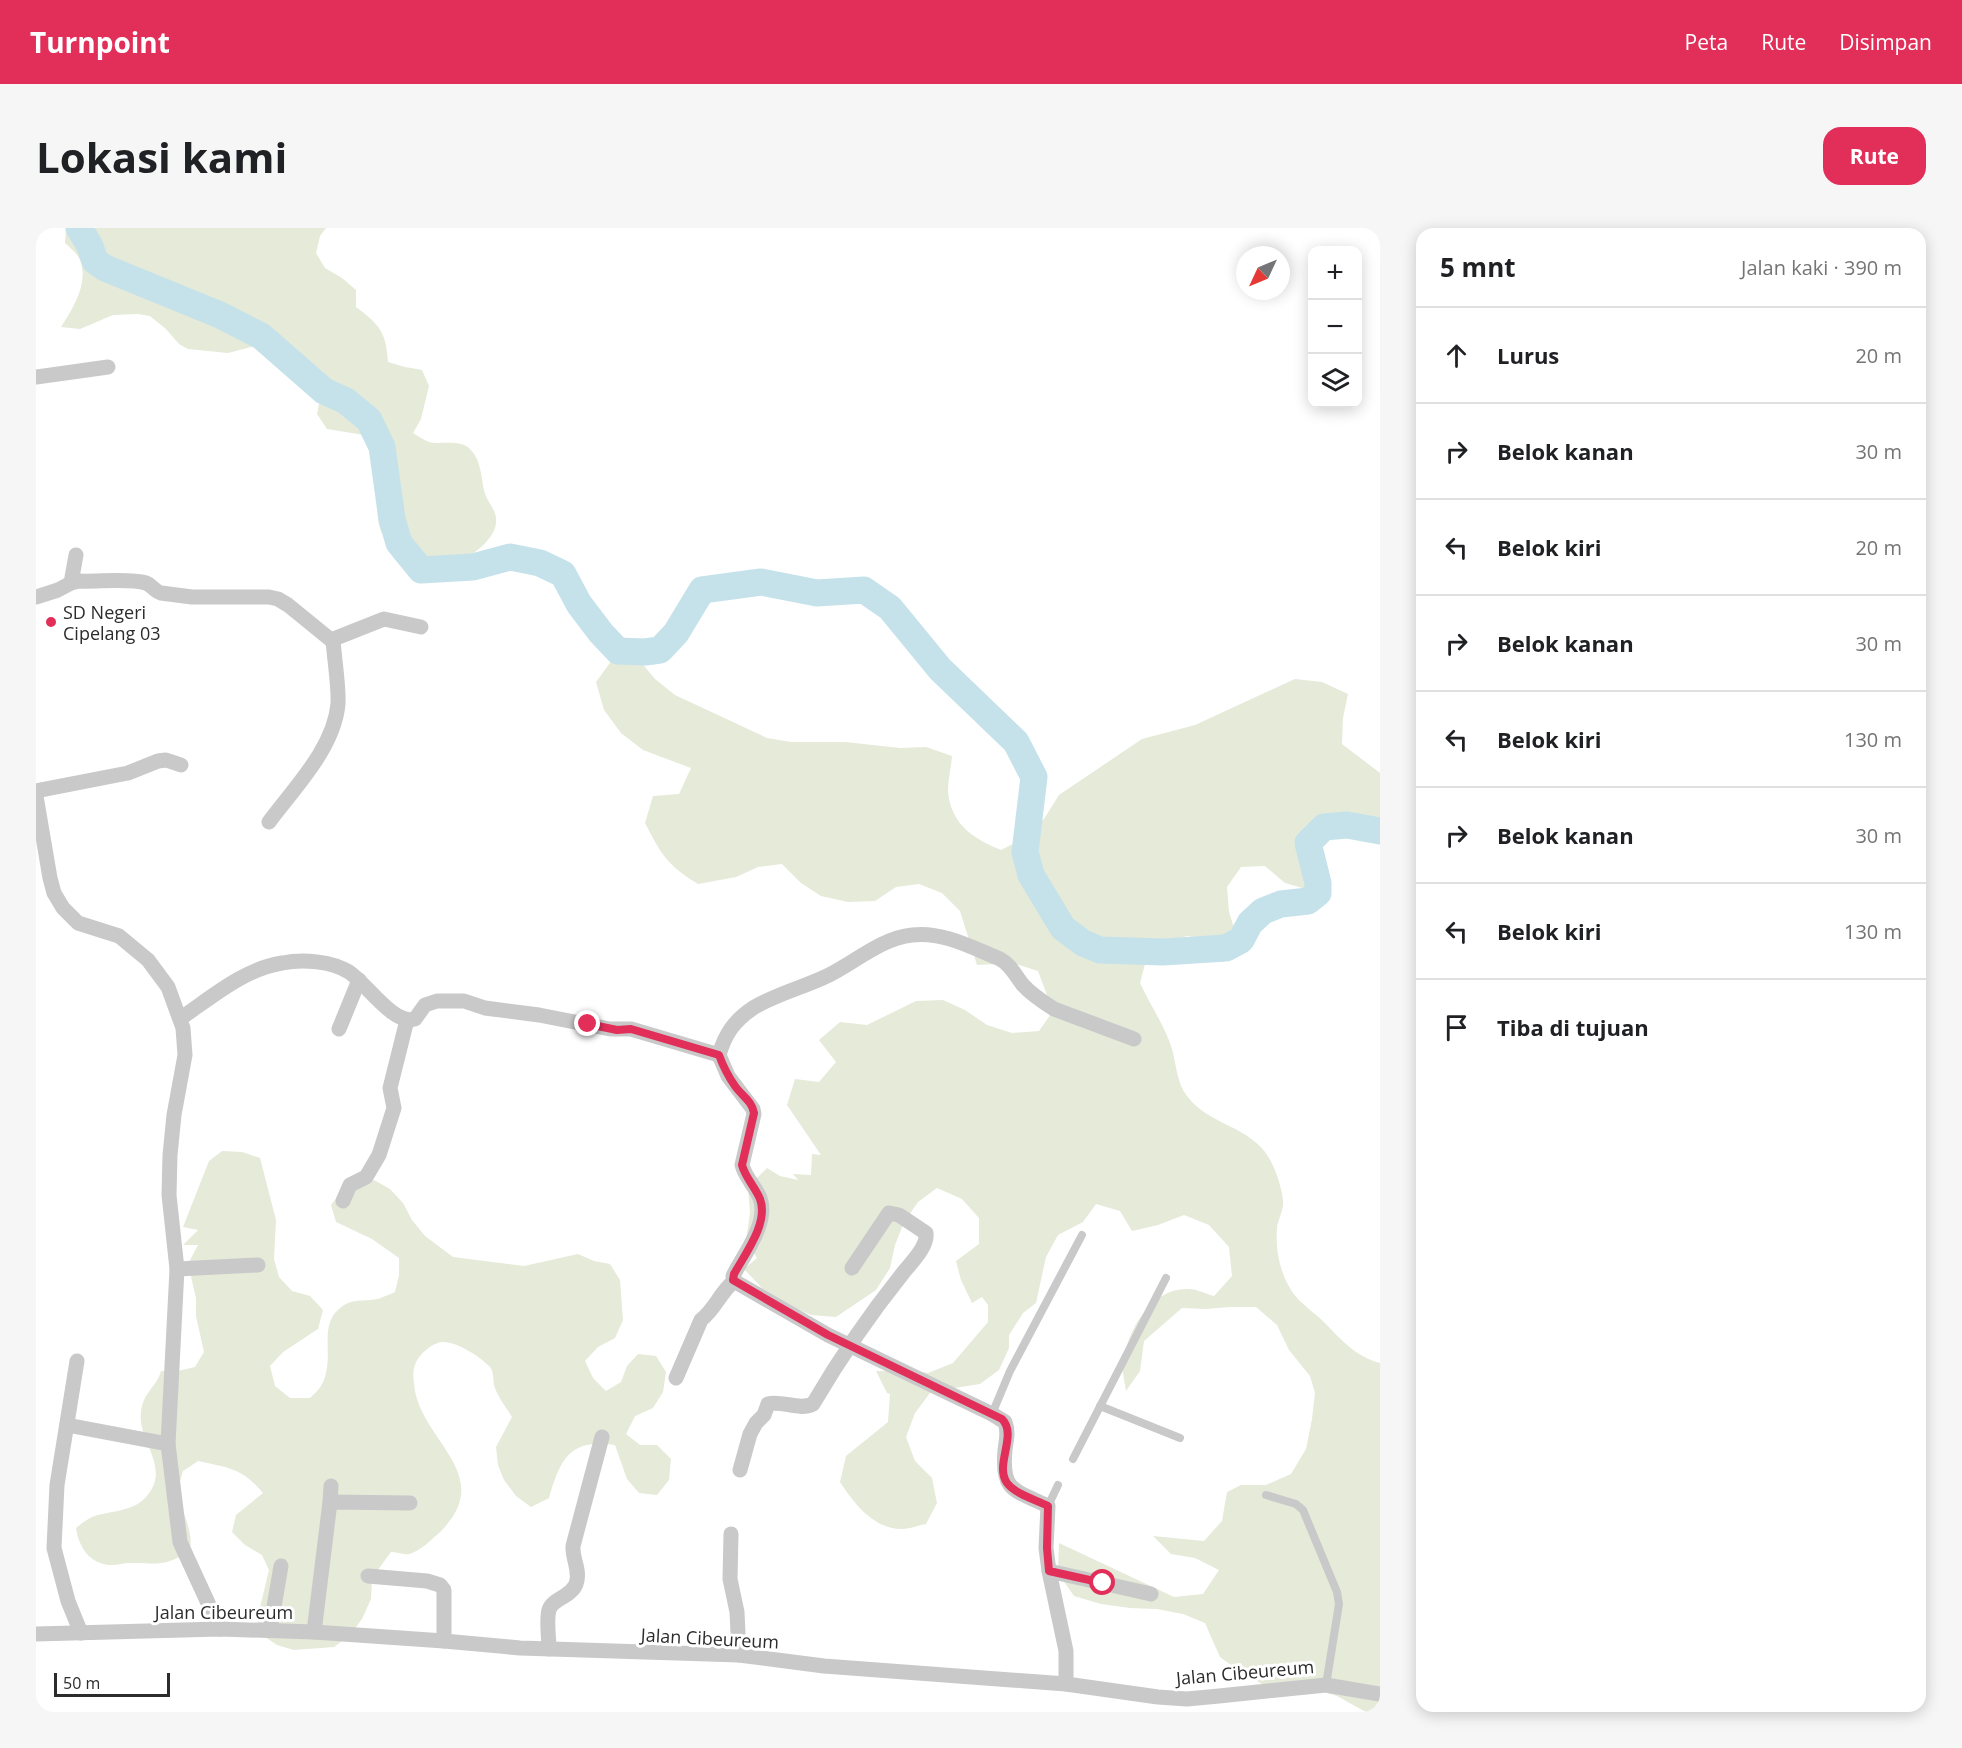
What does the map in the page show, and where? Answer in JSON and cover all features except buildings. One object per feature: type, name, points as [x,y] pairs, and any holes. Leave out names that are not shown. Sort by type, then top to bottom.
[{"type":"street","points":[[36,377],[108,367]]},
{"type":"street","points":[[71,583],[76,555]]},
{"type":"street","points":[[36,597],[79,581],[137,582],[148,584],[156,592],[163,594],[218,598],[269,597],[288,604],[327,638],[333,639],[376,620],[384,619],[422,627]]},
{"type":"street","points":[[269,822],[320,754],[334,724],[338,702],[333,639]]},
{"type":"street","points":[[36,791],[137,771],[158,761],[166,760],[181,765]]},
{"type":"street","points":[[37,805],[50,878],[54,892],[63,908],[78,923],[119,936],[140,952],[160,975],[180,1018],[185,1055],[174,1115],[170,1155],[169,1195],[177,1269],[168,1444],[180,1542],[220,1629]]},
{"type":"street","points":[[734,1281],[733,1276],[758,1226],[762,1207],[760,1198],[742,1165],[753,1109],[750,1102],[728,1076],[719,1055],[724,1036],[753,1008],[831,974],[884,944],[919,934],[944,938],[1000,959],[1007,963],[1022,984],[1054,1009],[1134,1039]]},
{"type":"street","points":[[180,1018],[243,977],[263,968],[302,961],[333,965],[359,980],[395,1014],[406,1020],[415,1019],[422,1008],[437,1001],[464,1001],[485,1008],[610,1029],[631,1029],[719,1055]]},
{"type":"street","points":[[339,1029],[359,980]]},
{"type":"street","points":[[343,1201],[350,1185],[366,1177],[379,1155],[394,1108],[390,1088],[406,1020]]},
{"type":"street","points":[[740,1470],[750,1434],[764,1415],[768,1404],[810,1406],[849,1345],[915,1258],[926,1240],[926,1233],[899,1215],[889,1213],[852,1268]]},
{"type":"street","points":[[177,1269],[258,1265]]},
{"type":"street","points":[[734,1281],[849,1345],[1005,1422],[1007,1429],[1004,1471],[1006,1482],[1012,1488],[1048,1506],[1049,1571],[1065,1651],[1066,1684]]},
{"type":"street","points":[[676,1378],[701,1320],[709,1315],[723,1290],[734,1281]]},
{"type":"street","points":[[77,1361],[57,1485],[54,1548],[68,1601],[81,1633]]},
{"type":"street","points":[[68,1425],[168,1444]]},
{"type":"street","points":[[549,1648],[549,1610],[572,1592],[578,1581],[573,1546],[602,1437]]},
{"type":"street","points":[[314,1632],[331,1485]]},
{"type":"street","points":[[330,1502],[410,1503]]},
{"type":"street","points":[[730,1534],[730,1579],[737,1612],[739,1655]]},
{"type":"street","points":[[270,1630],[281,1566]]},
{"type":"street","points":[[1049,1571],[1150,1594]]},
{"type":"street","points":[[368,1576],[427,1581],[440,1585],[444,1590],[444,1641]]},
{"type":"street","name":"Jalan Cibeureum","points":[[36,1634],[220,1629],[270,1630],[520,1648],[668,1655],[739,1655],[825,1666],[1066,1684],[1187,1699],[1326,1685],[1380,1694]]},
{"type":"lane","points":[[992,1414],[1010,1371],[1082,1235]]},
{"type":"lane","points":[[1073,1459],[1166,1278]]},
{"type":"lane","points":[[1100,1406],[1180,1438]]},
{"type":"lane","points":[[1048,1506],[1058,1485]]},
{"type":"lane","points":[[1266,1495],[1296,1504],[1303,1510],[1337,1592],[1339,1604],[1326,1685]]},
{"type":"green space","points":[[66,228],[326,228],[320,236],[316,253],[325,268],[356,290],[356,307],[380,330],[386,343],[388,362],[422,370],[429,386],[421,419],[413,433],[429,442],[465,445],[476,457],[484,490],[496,517],[495,528],[491,536],[476,552],[444,569],[425,572],[406,563],[380,529],[375,470],[364,435],[327,429],[317,414],[321,394],[281,351],[263,344],[228,353],[188,349],[179,344],[150,316],[138,314],[113,315],[80,329],[61,327],[79,294],[83,276],[79,258],[65,243]]},
{"type":"green space","points":[[612,660],[640,661],[655,679],[675,695],[767,738],[791,742],[845,742],[900,748],[926,747],[952,756],[948,794],[956,818],[968,832],[1001,850],[1024,838],[1044,819],[1059,795],[1142,739],[1195,725],[1295,679],[1322,682],[1348,694],[1343,718],[1342,744],[1380,773],[1380,821],[1334,813],[1312,823],[1294,843],[1305,865],[1309,890],[1285,883],[1265,866],[1241,867],[1227,887],[1229,912],[1236,934],[1211,939],[1187,936],[1164,943],[1146,960],[1140,983],[1169,1040],[1179,1080],[1187,1096],[1206,1113],[1252,1139],[1272,1163],[1283,1201],[1277,1228],[1278,1253],[1285,1278],[1293,1293],[1350,1348],[1380,1363],[1380,1712],[1366,1712],[1337,1696],[1314,1689],[1264,1685],[1220,1657],[1205,1623],[1183,1614],[1157,1609],[1101,1604],[1074,1596],[1058,1573],[1059,1543],[1174,1597],[1203,1594],[1219,1570],[1195,1558],[1171,1554],[1153,1536],[1204,1541],[1222,1521],[1227,1492],[1241,1485],[1266,1485],[1291,1474],[1306,1449],[1315,1393],[1310,1376],[1289,1350],[1277,1325],[1256,1307],[1182,1308],[1144,1341],[1140,1371],[1126,1391],[1123,1374],[1125,1351],[1135,1326],[1152,1304],[1162,1296],[1187,1289],[1214,1296],[1232,1276],[1229,1247],[1209,1225],[1184,1215],[1158,1225],[1132,1231],[1120,1211],[1096,1204],[1083,1222],[1058,1235],[1046,1257],[1036,1303],[1023,1313],[1009,1335],[1009,1348],[999,1370],[980,1384],[930,1393],[915,1413],[906,1437],[915,1461],[932,1478],[937,1503],[926,1524],[902,1529],[882,1525],[865,1513],[845,1490],[840,1482],[846,1456],[888,1422],[890,1394],[887,1393],[876,1371],[903,1369],[928,1373],[953,1363],[988,1322],[988,1305],[982,1297],[972,1303],[961,1280],[956,1261],[979,1244],[979,1218],[962,1199],[937,1188],[918,1202],[904,1222],[895,1245],[890,1268],[876,1290],[836,1317],[811,1315],[787,1305],[764,1290],[744,1269],[757,1258],[746,1241],[750,1213],[748,1187],[767,1168],[780,1176],[798,1180],[793,1174],[811,1175],[812,1154],[821,1155],[787,1105],[795,1079],[819,1082],[836,1062],[819,1040],[840,1022],[867,1025],[916,1001],[943,1000],[965,1010],[987,1025],[1012,1033],[1039,1031],[1053,1011],[1038,971],[1013,963],[977,965],[960,911],[942,893],[919,884],[896,887],[875,901],[848,902],[821,896],[801,883],[782,864],[758,867],[736,877],[698,884],[679,871],[661,851],[645,823],[653,796],[679,794],[691,768],[643,750],[621,733],[604,710],[596,682]]},
{"type":"green space","points":[[222,1151],[242,1152],[260,1158],[276,1220],[274,1259],[279,1277],[292,1291],[310,1296],[323,1310],[318,1329],[283,1352],[270,1366],[275,1386],[290,1398],[310,1398],[321,1386],[328,1362],[328,1330],[336,1311],[350,1302],[378,1299],[395,1292],[399,1275],[399,1258],[372,1239],[336,1222],[331,1205],[349,1188],[374,1180],[390,1189],[403,1203],[412,1220],[425,1236],[453,1257],[524,1266],[578,1254],[594,1261],[610,1264],[620,1280],[623,1320],[615,1338],[598,1347],[585,1361],[593,1378],[606,1391],[621,1382],[627,1366],[638,1354],[656,1356],[666,1372],[663,1392],[653,1408],[635,1416],[626,1434],[640,1445],[657,1445],[671,1459],[669,1480],[657,1495],[639,1493],[627,1479],[615,1445],[587,1445],[577,1448],[563,1462],[549,1498],[531,1507],[516,1496],[504,1480],[498,1465],[496,1447],[512,1417],[495,1389],[491,1369],[468,1350],[442,1342],[430,1347],[419,1357],[414,1367],[413,1379],[418,1403],[459,1475],[461,1493],[456,1512],[439,1533],[417,1551],[407,1554],[391,1552],[372,1578],[371,1599],[362,1619],[350,1635],[334,1647],[294,1650],[277,1645],[265,1637],[257,1620],[269,1570],[262,1555],[245,1545],[232,1532],[236,1515],[263,1493],[248,1478],[234,1470],[198,1461],[183,1471],[179,1490],[189,1529],[191,1544],[189,1552],[160,1563],[111,1565],[91,1558],[80,1542],[76,1528],[92,1517],[119,1511],[139,1503],[152,1488],[156,1477],[155,1466],[141,1423],[144,1399],[161,1371],[178,1371],[195,1367],[204,1352],[188,1264],[198,1245],[183,1245],[198,1230],[183,1227],[209,1161]]},
{"type":"waterway","points":[[79,228],[90,246],[95,261],[105,268],[220,315],[261,336],[324,391],[346,401],[369,420],[382,447],[392,519],[399,543],[421,570],[473,567],[510,557],[540,563],[563,574],[579,604],[618,651],[660,650],[676,633],[702,590],[761,582],[817,593],[864,590],[890,608],[940,669],[1016,742],[1034,777],[1025,852],[1031,875],[1063,928],[1083,943],[1100,950],[1163,952],[1226,948],[1241,940],[1250,923],[1263,911],[1281,904],[1308,901],[1318,893],[1318,883],[1308,843],[1324,827],[1347,825],[1380,831]]},
{"type":"place","name":"SD Negeri Cipelang 03","points":[[51,622]]},
{"type":"route","points":[[588,1024],[617,1030],[631,1029],[719,1055],[728,1076],[752,1105],[754,1113],[742,1165],[760,1198],[762,1207],[758,1226],[732,1277],[733,1280],[828,1335],[1002,1419],[1007,1429],[1004,1471],[1006,1482],[1012,1488],[1048,1506],[1049,1571],[1103,1583]]}]
